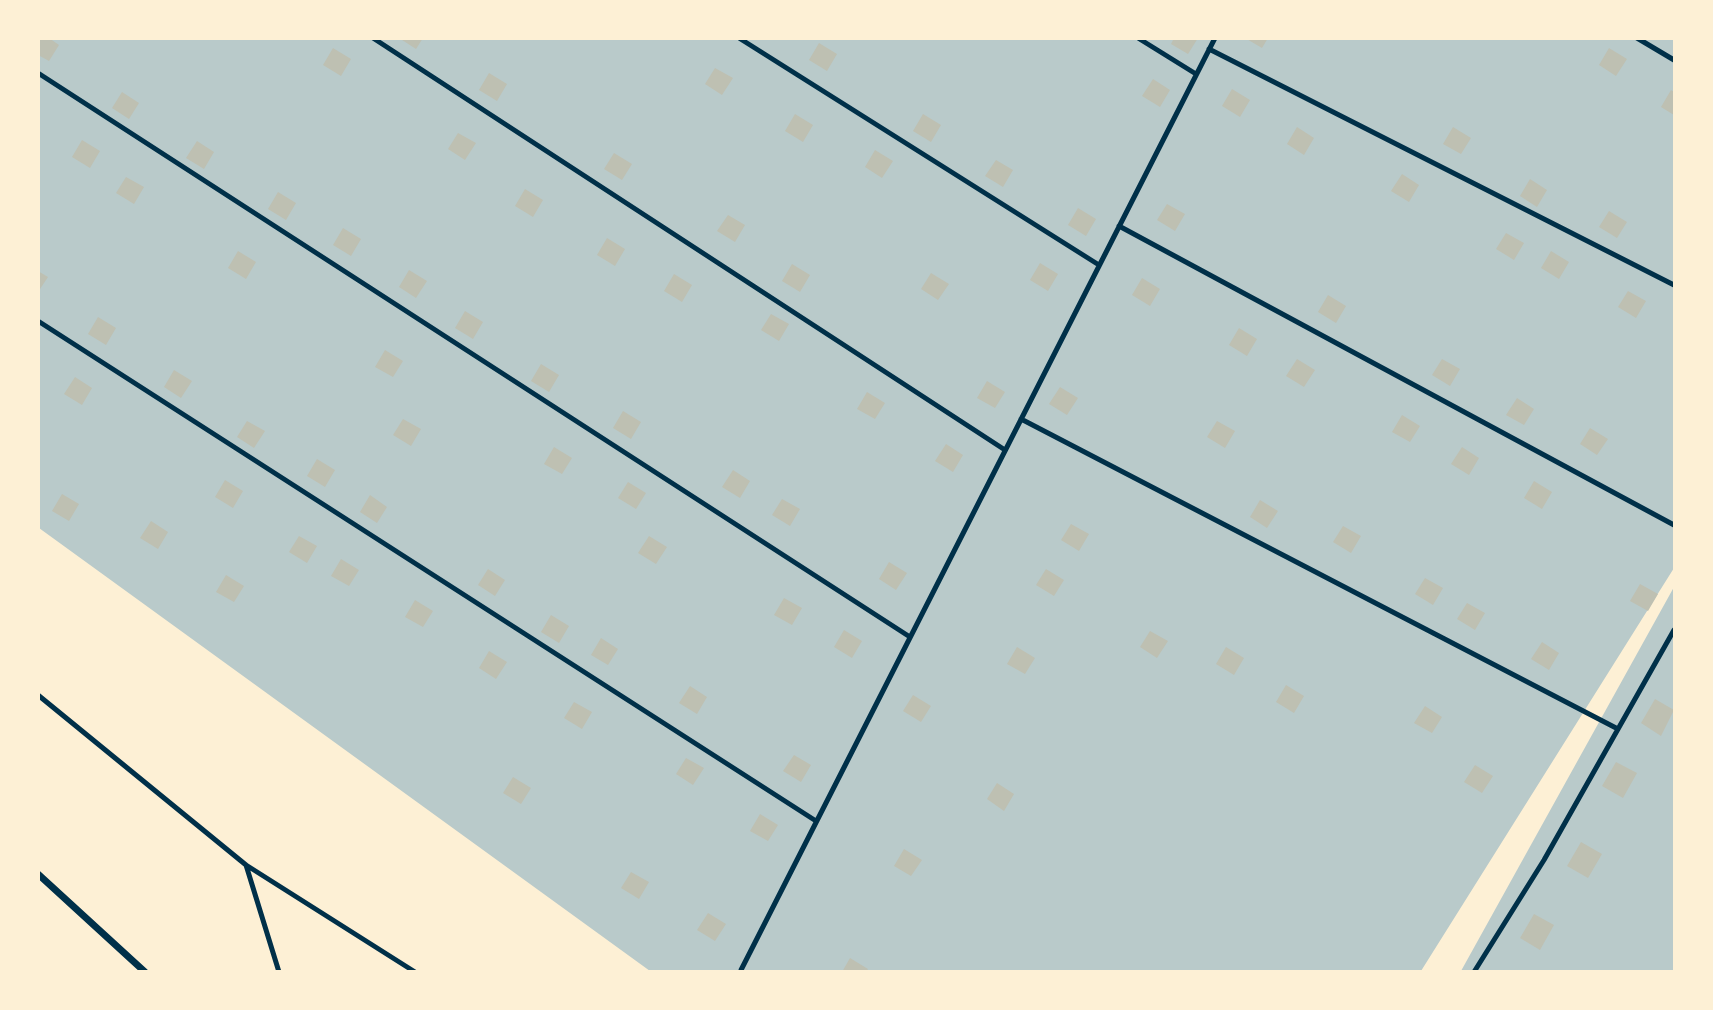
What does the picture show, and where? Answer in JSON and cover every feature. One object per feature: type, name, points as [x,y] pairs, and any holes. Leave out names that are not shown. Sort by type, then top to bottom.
[{"type":"street","points":[[38,874],[46,878],[145,971]]},
{"type":"lane","points":[[373,38],[1005,450]]},
{"type":"lane","points":[[739,38],[1099,265]]},
{"type":"lane","points":[[1138,38],[1196,74]]},
{"type":"lane","points":[[742,971],[1214,38]]},
{"type":"lane","points":[[1637,38],[1675,60]]},
{"type":"lane","points":[[1209,49],[1675,285]]},
{"type":"lane","points":[[38,74],[910,637]]},
{"type":"lane","points":[[1119,226],[1675,525]]},
{"type":"lane","points":[[38,321],[816,821]]},
{"type":"lane","points":[[1021,419],[1618,729]]},
{"type":"lane","points":[[1474,971],[1544,860],[1675,630]]},
{"type":"lane","points":[[38,695],[246,865],[415,971]]},
{"type":"lane","points":[[246,865],[279,971]]},
{"type":"shaded area","points":[[39,39],[1674,39],[1674,568],[1421,971],[650,971],[39,528]]},
{"type":"shaded area","points":[[1674,587],[1674,971],[1461,971]]},
{"type":"building","points":[[38,38],[49,38],[59,45],[49,61],[38,55]]},
{"type":"building","points":[[399,38],[423,38],[416,49]]},
{"type":"building","points":[[1174,38],[1198,38],[1188,54],[1171,44]]},
{"type":"building","points":[[1245,38],[1268,38],[1262,48]]},
{"type":"building","points":[[819,43],[837,54],[827,71],[809,60]]},
{"type":"building","points":[[333,48],[351,59],[341,76],[323,65]]},
{"type":"building","points":[[1609,48],[1627,59],[1616,76],[1599,65]]},
{"type":"building","points":[[715,68],[733,78],[722,95],[705,84]]},
{"type":"building","points":[[489,73],[507,84],[497,101],[479,90]]},
{"type":"building","points":[[1153,79],[1170,90],[1160,107],[1142,96]]},
{"type":"building","points":[[1232,89],[1250,100],[1240,117],[1222,106]]},
{"type":"building","points":[[1671,90],[1674,92],[1674,115],[1661,107]]},
{"type":"building","points":[[122,92],[139,103],[129,119],[112,108]]},
{"type":"building","points":[[795,114],[813,125],[803,142],[785,131]]},
{"type":"building","points":[[923,114],[941,125],[931,142],[913,131]]},
{"type":"building","points":[[1297,127],[1314,138],[1304,155],[1287,144]]},
{"type":"building","points":[[1453,127],[1471,138],[1461,154],[1443,144]]},
{"type":"building","points":[[458,133],[476,143],[465,160],[448,149]]},
{"type":"building","points":[[82,140],[100,151],[90,168],[72,157]]},
{"type":"building","points":[[197,141],[214,152],[204,169],[186,158]]},
{"type":"building","points":[[875,150],[893,161],[882,178],[865,167]]},
{"type":"building","points":[[614,153],[632,164],[622,180],[604,169]]},
{"type":"building","points":[[996,160],[1013,170],[1003,187],[985,176]]},
{"type":"building","points":[[1402,174],[1419,185],[1409,202],[1391,191]]},
{"type":"building","points":[[126,177],[144,187],[134,204],[116,193]]},
{"type":"building","points":[[1530,179],[1547,190],[1537,207],[1520,196]]},
{"type":"building","points":[[525,189],[543,200],[533,217],[515,206]]},
{"type":"building","points":[[278,192],[296,203],[286,220],[268,209]]},
{"type":"building","points":[[1167,204],[1185,214],[1175,231],[1157,220]]},
{"type":"building","points":[[1078,208],[1096,219],[1086,236],[1068,225]]},
{"type":"building","points":[[1609,211],[1627,222],[1617,238],[1599,227]]},
{"type":"building","points":[[728,215],[745,225],[735,242],[717,231]]},
{"type":"building","points":[[343,228],[361,239],[351,256],[333,245]]},
{"type":"building","points":[[1506,233],[1524,243],[1514,260],[1496,249]]},
{"type":"building","points":[[607,238],[625,249],[615,266],[597,255]]},
{"type":"building","points":[[238,251],[256,262],[246,279],[228,268]]},
{"type":"building","points":[[1551,251],[1569,262],[1559,279],[1541,268]]},
{"type":"building","points":[[1040,263],[1058,274],[1048,291],[1030,280]]},
{"type":"building","points":[[792,264],[810,275],[800,292],[782,281]]},
{"type":"building","points":[[409,270],[427,281],[416,298],[399,287]]},
{"type":"building","points":[[38,271],[48,277],[38,292]]},
{"type":"building","points":[[931,273],[949,284],[938,300],[921,289]]},
{"type":"building","points":[[674,274],[692,285],[682,302],[664,291]]},
{"type":"building","points":[[1142,278],[1160,289],[1150,306],[1132,295]]},
{"type":"building","points":[[1628,291],[1646,301],[1636,318],[1618,307]]},
{"type":"building","points":[[1328,295],[1346,306],[1336,323],[1318,312]]},
{"type":"building","points":[[465,311],[483,322],[473,339],[455,328]]},
{"type":"building","points":[[771,314],[789,324],[779,341],[761,330]]},
{"type":"building","points":[[98,317],[116,328],[106,345],[88,334]]},
{"type":"building","points":[[1239,328],[1257,339],[1247,356],[1229,345]]},
{"type":"building","points":[[385,350],[403,361],[393,377],[375,367]]},
{"type":"building","points":[[1297,359],[1315,370],[1304,387],[1286,376]]},
{"type":"building","points":[[1442,359],[1460,369],[1450,386],[1432,375]]},
{"type":"building","points":[[541,364],[559,375],[549,392],[531,381]]},
{"type":"building","points":[[174,370],[192,381],[181,398],[164,387]]},
{"type":"building","points":[[75,377],[92,388],[82,405],[64,394]]},
{"type":"building","points":[[987,381],[1005,392],[995,408],[977,398]]},
{"type":"building","points":[[1060,387],[1078,398],[1067,415],[1049,404]]},
{"type":"building","points":[[867,392],[885,403],[875,419],[857,409]]},
{"type":"building","points":[[1517,398],[1534,409],[1524,425],[1506,415]]},
{"type":"building","points":[[623,411],[641,422],[631,439],[613,428]]},
{"type":"building","points":[[1402,415],[1420,426],[1410,442],[1392,432]]},
{"type":"building","points":[[403,419],[421,429],[411,446],[393,435]]},
{"type":"building","points":[[247,421],[265,431],[254,448],[237,437]]},
{"type":"building","points":[[1217,421],[1235,431],[1225,448],[1207,437]]},
{"type":"building","points":[[1590,428],[1608,439],[1597,455],[1580,444]]},
{"type":"building","points":[[946,444],[963,455],[953,472],[935,461]]},
{"type":"building","points":[[554,447],[572,458],[562,474],[544,464]]},
{"type":"building","points":[[1462,447],[1479,458],[1469,475],[1451,464]]},
{"type":"building","points":[[317,459],[335,470],[325,487],[307,476]]},
{"type":"building","points":[[733,470],[750,481],[740,498],[722,487]]},
{"type":"building","points":[[225,480],[243,491],[233,508],[215,497]]},
{"type":"building","points":[[1534,481],[1552,492],[1542,509],[1524,498]]},
{"type":"building","points":[[628,482],[646,493],[636,509],[618,498]]},
{"type":"building","points":[[62,494],[79,504],[69,521],[52,511]]},
{"type":"building","points":[[370,495],[387,507],[377,523],[360,512]]},
{"type":"building","points":[[782,499],[800,509],[790,526],[772,515]]},
{"type":"building","points":[[1260,500],[1278,511],[1267,528],[1250,517]]},
{"type":"building","points":[[151,521],[168,532],[158,549],[140,538]]},
{"type":"building","points":[[1071,524],[1089,534],[1079,551],[1061,540]]},
{"type":"building","points":[[1343,526],[1361,536],[1351,553],[1333,542]]},
{"type":"building","points":[[299,536],[317,546],[307,563],[289,552]]},
{"type":"building","points":[[649,536],[667,547],[656,564],[638,553]]},
{"type":"building","points":[[341,559],[359,570],[349,586],[331,576]]},
{"type":"building","points":[[889,562],[907,573],[896,590],[879,579]]},
{"type":"building","points":[[488,569],[505,580],[495,596],[478,585]]},
{"type":"building","points":[[1046,569],[1064,580],[1054,596],[1036,585]]},
{"type":"building","points":[[226,575],[244,586],[234,602],[216,592]]},
{"type":"building","points":[[1425,578],[1443,588],[1433,605],[1415,594]]},
{"type":"building","points":[[1640,584],[1658,594],[1648,611],[1630,601]]},
{"type":"building","points":[[784,598],[802,608],[792,625],[774,615]]},
{"type":"building","points":[[415,600],[433,611],[423,627],[405,617]]},
{"type":"building","points":[[1467,603],[1485,613],[1475,630],[1457,619]]},
{"type":"building","points":[[551,615],[569,626],[559,643],[541,632]]},
{"type":"building","points":[[844,630],[862,641],[852,658],[834,647]]},
{"type":"building","points":[[1150,631],[1168,641],[1157,658],[1140,647]]},
{"type":"building","points":[[601,638],[618,649],[608,665],[591,655]]},
{"type":"building","points":[[1542,642],[1559,653],[1549,670],[1531,659]]},
{"type":"building","points":[[1017,647],[1035,658],[1025,674],[1007,664]]},
{"type":"building","points":[[1226,647],[1244,658],[1234,675],[1216,664]]},
{"type":"building","points":[[489,651],[507,662],[496,679],[479,668]]},
{"type":"building","points":[[1286,685],[1304,696],[1294,713],[1276,702]]},
{"type":"building","points":[[690,686],[707,697],[697,714],[679,703]]},
{"type":"building","points":[[913,695],[931,706],[921,722],[903,711]]},
{"type":"building","points":[[1655,699],[1674,710],[1661,736],[1641,723]]},
{"type":"building","points":[[574,702],[592,712],[582,729],[564,718]]},
{"type":"building","points":[[1425,706],[1442,717],[1432,733],[1414,723]]},
{"type":"building","points":[[794,755],[811,765],[801,782],[783,771]]},
{"type":"building","points":[[686,758],[704,768],[693,785],[676,774]]},
{"type":"building","points":[[1616,762],[1637,773],[1623,798],[1602,786]]},
{"type":"building","points":[[1475,765],[1493,776],[1482,793],[1464,782]]},
{"type":"building","points":[[513,777],[531,788],[521,804],[503,793]]},
{"type":"building","points":[[997,783],[1014,794],[1004,811],[987,799]]},
{"type":"building","points":[[760,814],[778,825],[768,841],[750,831]]},
{"type":"building","points":[[1581,842],[1602,854],[1588,878],[1567,866]]},
{"type":"building","points":[[904,849],[922,860],[911,876],[894,866]]},
{"type":"building","points":[[631,872],[649,882],[639,899],[621,888]]},
{"type":"building","points":[[708,913],[726,924],[715,941],[697,930]]},
{"type":"building","points":[[1534,914],[1554,925],[1540,950],[1520,938]]},
{"type":"building","points":[[850,958],[868,969],[866,972],[842,972]]}]
